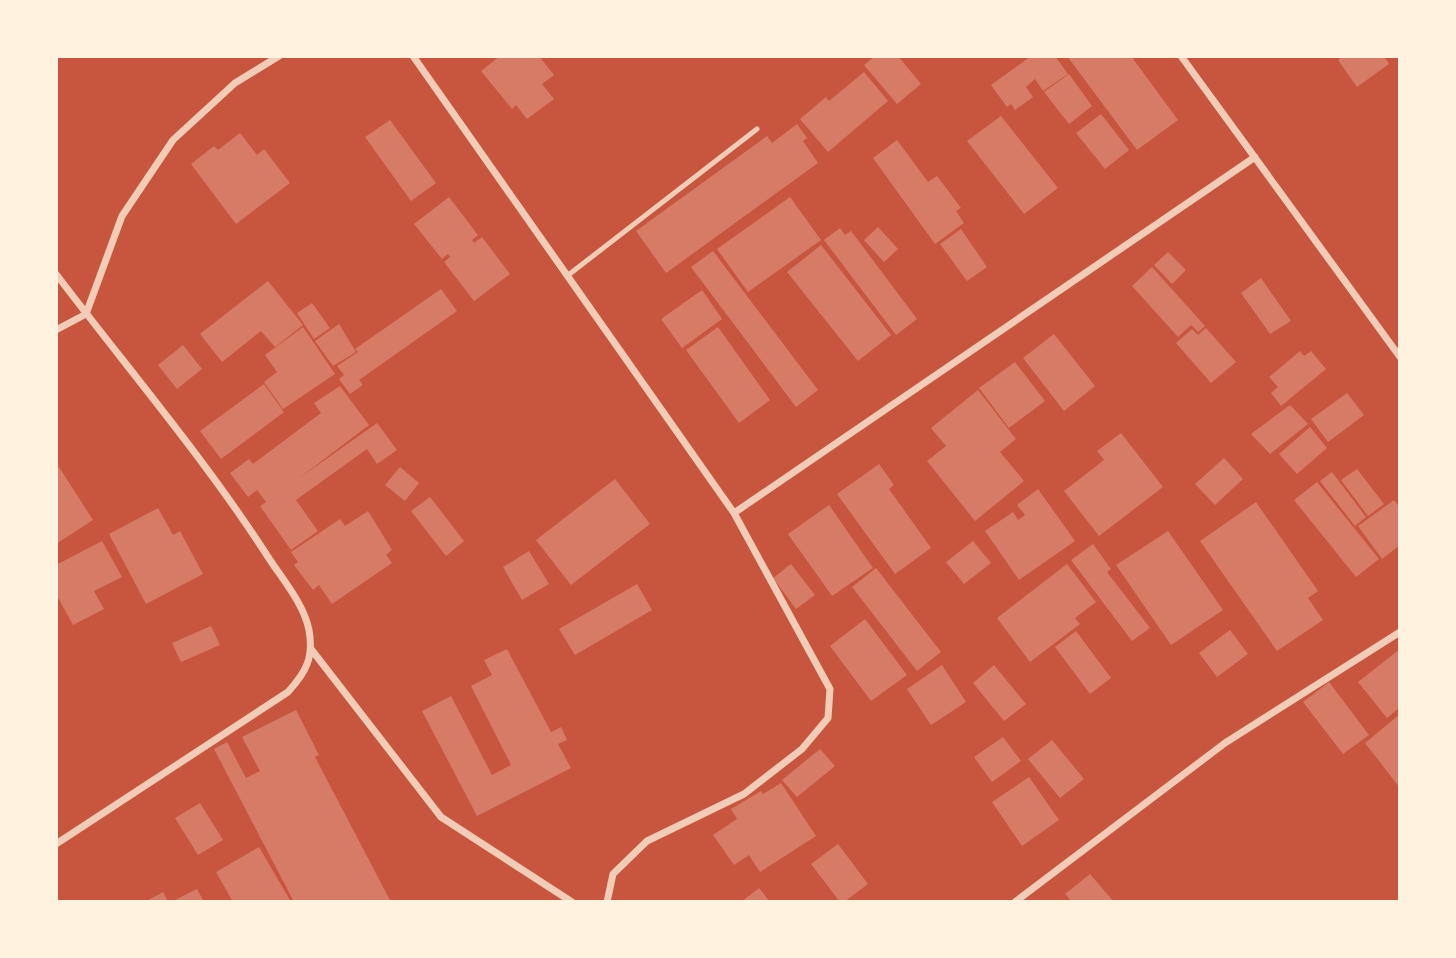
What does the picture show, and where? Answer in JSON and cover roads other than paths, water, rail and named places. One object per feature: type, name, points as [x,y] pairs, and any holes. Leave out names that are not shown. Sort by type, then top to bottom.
[{"type":"street","points":[[56,330],[86,314],[122,216],[173,140],[235,83],[279,56]]},
{"type":"street","points":[[413,56],[734,513],[830,689],[828,718],[802,748],[744,794],[647,841],[613,874],[607,902]]},
{"type":"street","points":[[1181,56],[1400,357]]},
{"type":"street","points":[[734,513],[1255,157]]},
{"type":"street","points":[[56,274],[244,519],[298,603],[309,628],[311,649],[306,672],[288,692],[56,844]]},
{"type":"street","points":[[1015,902],[1225,743],[1400,632]]},
{"type":"street","points":[[311,649],[441,817],[572,902]]},
{"type":"lane","points":[[567,276],[757,129]]}]
